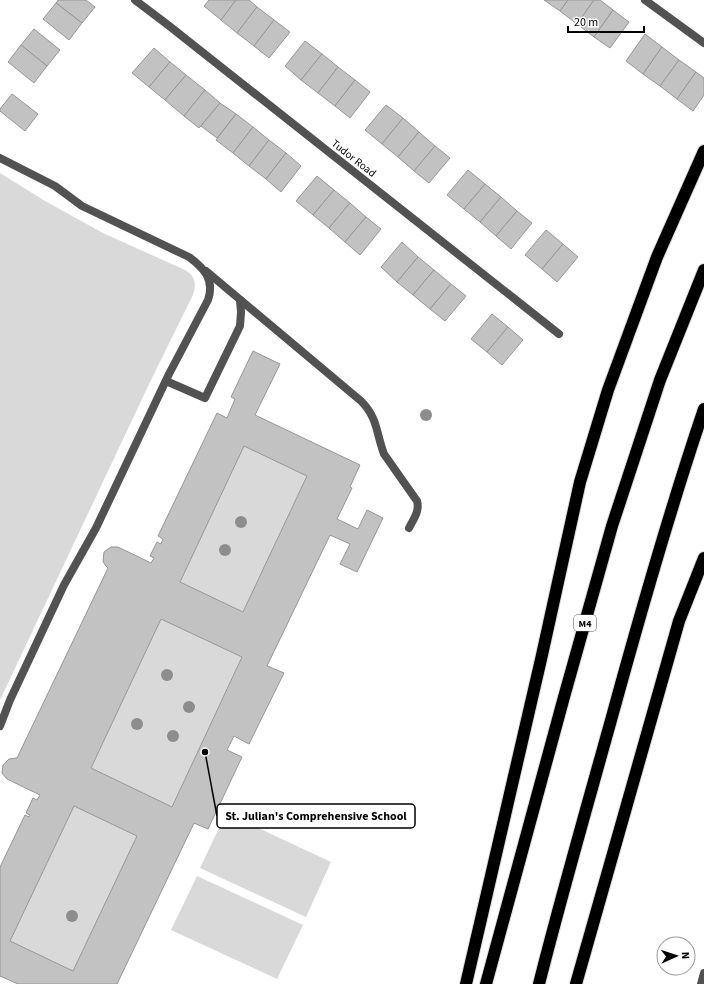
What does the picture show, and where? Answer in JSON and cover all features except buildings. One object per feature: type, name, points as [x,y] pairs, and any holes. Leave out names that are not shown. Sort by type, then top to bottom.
[{"type":"highway","points":[[466,984],[580,482],[608,390],[649,279],[704,151]]},
{"type":"highway","name":"M4","points":[[486,984],[612,526],[660,380],[704,270]]},
{"type":"highway","points":[[539,984],[637,626],[704,409]]},
{"type":"highway","points":[[576,984],[679,621],[704,558]]},
{"type":"street","name":"Tudor Road","points":[[135,0],[559,334]]},
{"type":"street","points":[[645,0],[704,43]]},
{"type":"street","points":[[0,158],[55,186],[82,206],[189,258],[200,265],[361,401],[369,410],[375,422],[384,454],[417,501],[418,511],[410,528]]},
{"type":"street","points":[[0,726],[10,700],[64,585],[96,528],[166,381],[209,297],[209,282],[200,265]]},
{"type":"street","points":[[166,381],[205,398],[240,326],[240,300]]},
{"type":"shaded area","points":[[0,173],[45,201],[103,233],[189,272],[193,278],[195,289],[0,700]]},
{"type":"shaded area","points":[[244,446],[307,476],[243,612],[180,582]]},
{"type":"shaded area","points":[[161,619],[242,657],[172,807],[91,768]]},
{"type":"shaded area","points":[[74,806],[137,836],[73,971],[10,941]]},
{"type":"shaded area","points":[[226,813],[331,862],[306,917],[200,868]]},
{"type":"shaded area","points":[[197,876],[303,925],[277,979],[171,930]]},
{"type":"place","name":"St. Julian's Comprehensive School","points":[[205,752]]}]
